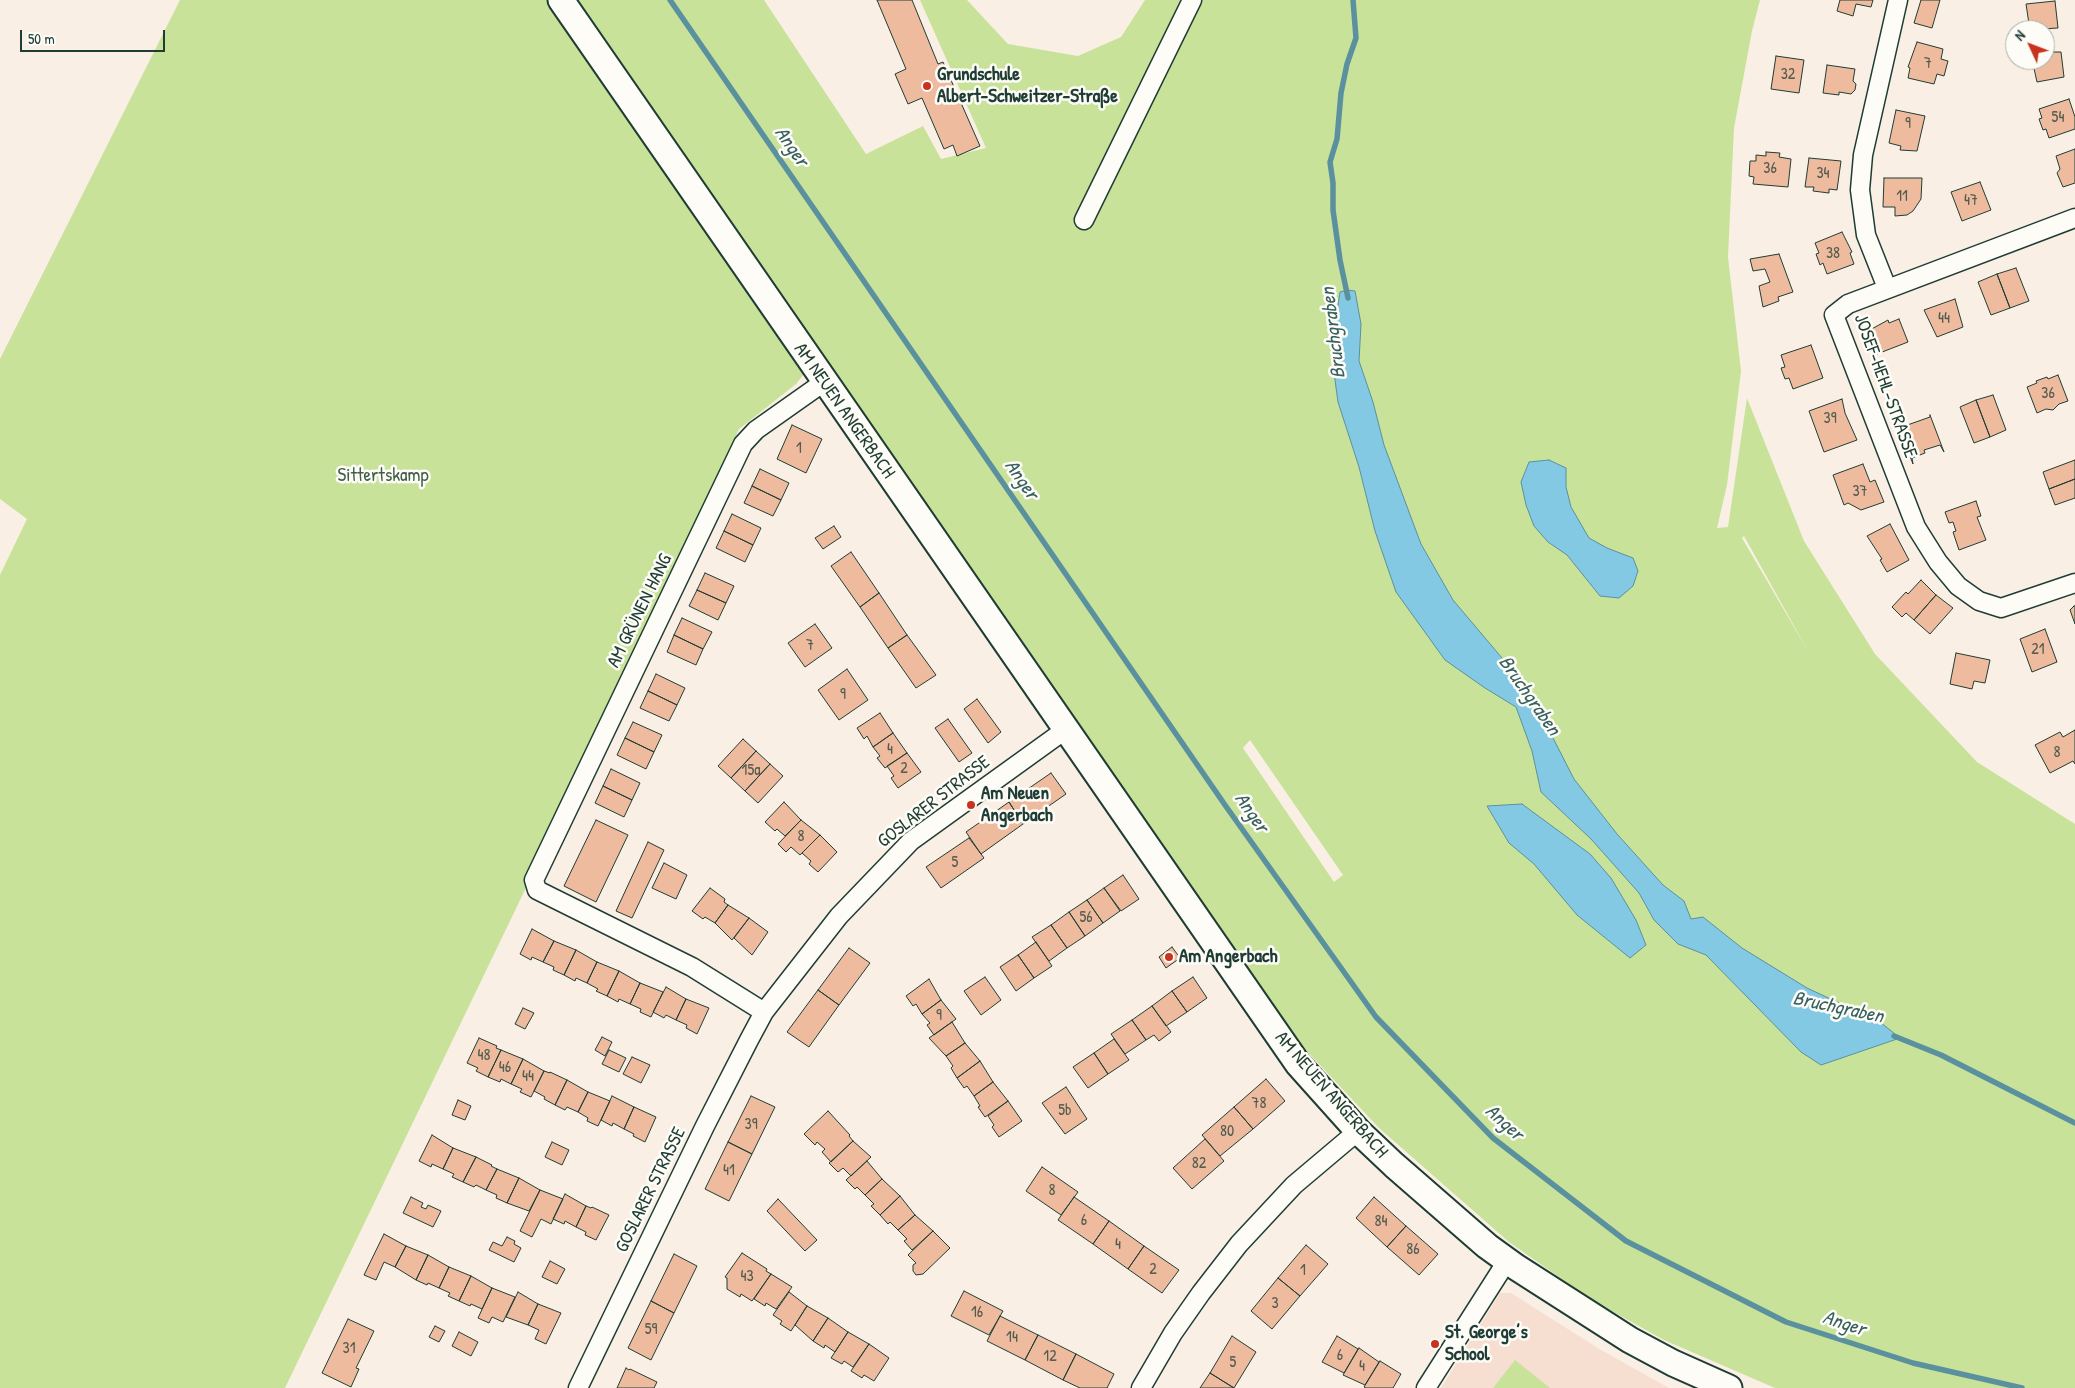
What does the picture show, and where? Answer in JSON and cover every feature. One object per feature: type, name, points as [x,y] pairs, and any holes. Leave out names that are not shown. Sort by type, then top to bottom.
[{"type":"street","name":"AM NEUEN ANGERBACH","points":[[561,0],[1298,1064],[1358,1131],[1431,1199],[1507,1261],[1630,1340],[1673,1363],[1729,1388]]},
{"type":"street","points":[[1084,220],[1192,0]]},
{"type":"street","points":[[1887,288],[1866,235],[1860,190],[1863,155],[1898,0]]},
{"type":"street","name":"JOSEF-HEHL-STRASSE","points":[[2075,218],[1887,288],[1848,304],[1834,315],[1916,527],[1938,562],[1958,586],[1979,601],[2001,608],[2075,583]]},
{"type":"street","name":"AM GRÜNEN HANG","points":[[764,1012],[692,967],[537,890],[534,880],[743,444],[756,430],[824,382]]},
{"type":"street","name":"GOSLARER STRASSE","points":[[578,1388],[705,1126],[764,1012],[839,916],[911,841],[1065,730]]},
{"type":"street","points":[[1142,1388],[1173,1333],[1239,1244],[1294,1185],[1358,1131]]},
{"type":"street","points":[[1426,1388],[1507,1261]]},
{"type":"shaded area","points":[[1500,1293],[1511,1293],[1601,1350],[1669,1388],[1441,1388]]},
{"type":"green space","name":"Sittertskamp","points":[[180,0],[764,0],[866,154],[923,126],[941,159],[986,148],[920,0],[967,0],[1008,44],[1078,56],[1121,37],[1145,0],[1760,0],[1752,31],[1734,128],[1728,257],[1741,371],[1727,485],[1717,528],[1728,527],[1747,398],[1804,541],[1875,654],[1977,762],[2075,824],[2075,1388],[1775,1388],[1664,1340],[1592,1300],[1509,1242],[1379,1128],[1303,1047],[818,356],[796,384],[739,429],[522,896],[285,1388],[0,1388],[0,575],[27,519],[0,499],[0,359]],"holes":[[[1744,536],[1808,651],[1742,538]],[[1250,740],[1343,875],[1334,882],[1243,748]]]},
{"type":"green space","points":[[1515,1360],[1550,1388],[1493,1388]]},
{"type":"water","points":[[1347,290],[1355,291],[1361,324],[1359,361],[1373,402],[1384,445],[1421,544],[1453,600],[1531,695],[1574,779],[1617,834],[1663,885],[1684,901],[1691,919],[1703,917],[1742,948],[1807,988],[1880,1022],[1900,1038],[1821,1065],[1801,1052],[1706,955],[1678,944],[1654,920],[1639,893],[1591,839],[1541,792],[1532,751],[1516,707],[1445,660],[1396,592],[1375,531],[1359,467],[1338,402],[1331,351],[1340,292]]},
{"type":"water","points":[[1549,460],[1566,468],[1566,487],[1571,507],[1589,538],[1607,548],[1633,558],[1638,571],[1633,586],[1619,598],[1600,596],[1567,555],[1548,542],[1534,526],[1526,505],[1521,482],[1529,462]]},
{"type":"water","points":[[1522,804],[1590,854],[1611,878],[1636,920],[1646,945],[1630,958],[1577,915],[1534,864],[1509,843],[1487,806]]},
{"type":"building","name":"Grundschule Albert-Schweitzer-Straße","points":[[877,0],[912,0],[938,64],[943,62],[980,146],[957,156],[953,145],[944,149],[922,98],[908,104],[895,74],[906,69]]},
{"type":"building","points":[[1840,0],[1873,0],[1871,7],[1856,4],[1853,16],[1837,11]]},
{"type":"building","points":[[1921,0],[1940,0],[1932,28],[1914,23]]},
{"type":"building","points":[[2055,1],[2058,28],[2055,28],[2055,20],[2028,20],[2026,4]]},
{"type":"building","points":[[1917,42],[1943,49],[1941,59],[1948,61],[1944,76],[1937,74],[1934,84],[1908,78],[1910,68],[1908,67]]},
{"type":"building","points":[[2055,52],[2061,52],[2064,77],[2037,82],[2034,70],[2055,70]]},
{"type":"building","points":[[1776,56],[1804,60],[1799,93],[1771,89]]},
{"type":"building","points":[[1827,65],[1855,69],[1853,81],[1856,84],[1855,90],[1851,94],[1839,92],[1839,95],[1823,93]]},
{"type":"building","points":[[2069,99],[2075,117],[2075,129],[2049,138],[2046,129],[2043,130],[2039,119],[2042,118],[2039,109]]},
{"type":"building","points":[[1896,110],[1925,116],[1917,151],[1900,150],[1901,146],[1889,143]]},
{"type":"building","points":[[2075,149],[2075,183],[2063,187],[2057,173],[2060,169],[2056,156]]},
{"type":"building","points":[[1766,152],[1780,153],[1779,157],[1791,159],[1788,187],[1753,184],[1754,177],[1749,176],[1750,161],[1756,161],[1756,155],[1766,156]]},
{"type":"building","points":[[1809,158],[1841,161],[1837,190],[1829,189],[1829,193],[1813,191],[1814,187],[1805,187]]},
{"type":"building","points":[[1884,178],[1922,178],[1921,199],[1913,211],[1907,215],[1895,216],[1895,207],[1883,207]]},
{"type":"building","points":[[1980,182],[1991,210],[1962,221],[1951,192]]},
{"type":"building","points":[[1842,232],[1852,252],[1850,253],[1854,264],[1827,274],[1823,263],[1820,265],[1816,254],[1819,253],[1815,243]]},
{"type":"building","points":[[1779,254],[1793,292],[1778,297],[1779,301],[1763,307],[1759,286],[1770,282],[1765,269],[1753,271],[1750,259]]},
{"type":"building","points":[[2016,268],[2029,301],[2010,308],[1997,274]]},
{"type":"building","points":[[1997,274],[2010,308],[1991,315],[1978,282]]},
{"type":"building","points":[[1955,299],[1963,327],[1937,337],[1924,310]]},
{"type":"building","points":[[1899,319],[1908,342],[1877,354],[1868,331],[1888,320],[1889,323]]},
{"type":"building","points":[[1811,345],[1823,378],[1793,389],[1789,378],[1785,379],[1781,368],[1785,367],[1781,355]]},
{"type":"building","points":[[2058,375],[2068,401],[2059,404],[2053,410],[2046,409],[2037,413],[2027,387],[2037,383],[2036,381]]},
{"type":"building","points":[[1993,395],[2006,430],[1990,437],[1976,400]]},
{"type":"building","points":[[1842,399],[1845,413],[1857,440],[1824,452],[1809,411]]},
{"type":"building","points":[[1976,400],[1990,437],[1974,443],[1960,407]]},
{"type":"building","points":[[1930,415],[1944,452],[1940,445],[1924,450],[1925,453],[1912,458],[1913,464],[1899,428],[1930,417]]},
{"type":"building","points":[[792,425],[822,439],[806,473],[777,459]]},
{"type":"building","points":[[2075,460],[2075,479],[2049,489],[2043,472]]},
{"type":"building","points":[[1863,464],[1870,482],[1875,480],[1884,502],[1861,510],[1848,503],[1844,505],[1833,475]]},
{"type":"building","points":[[760,469],[789,483],[781,500],[752,486]]},
{"type":"building","points":[[2075,479],[2075,498],[2055,505],[2049,489]]},
{"type":"building","points":[[752,486],[781,500],[773,516],[744,503]]},
{"type":"building","points":[[1976,501],[1981,516],[1977,517],[1986,540],[1959,550],[1953,532],[1956,531],[1953,522],[1949,523],[1945,512]]},
{"type":"building","points":[[732,514],[761,528],[753,545],[724,531]]},
{"type":"building","points":[[1890,524],[1909,560],[1887,572],[1880,560],[1882,559],[1867,536]]},
{"type":"building","points":[[834,526],[841,537],[823,549],[815,538]]},
{"type":"building","points":[[724,531],[753,545],[745,562],[716,548]]},
{"type":"building","points":[[851,552],[879,593],[860,607],[831,566]]},
{"type":"building","points":[[705,573],[734,586],[726,603],[697,590]]},
{"type":"building","points":[[1921,580],[1936,595],[1914,620],[1906,613],[1902,617],[1892,607]]},
{"type":"building","points":[[697,590],[726,603],[718,620],[689,606]]},
{"type":"building","points":[[879,593],[907,635],[888,648],[860,607]]},
{"type":"building","points":[[1936,595],[1953,608],[1930,634],[1914,620]]},
{"type":"building","points":[[2075,606],[2075,624],[2070,610]]},
{"type":"building","points":[[682,618],[712,632],[703,649],[674,635]]},
{"type":"building","points":[[815,624],[832,648],[805,667],[788,643]]},
{"type":"building","points":[[2045,629],[2057,662],[2032,672],[2020,639]]},
{"type":"building","points":[[674,635],[703,649],[696,665],[667,652]]},
{"type":"building","points":[[907,635],[936,675],[916,688],[888,648]]},
{"type":"building","points":[[1956,653],[1990,660],[1985,683],[1974,681],[1972,689],[1950,684]]},
{"type":"building","points":[[847,669],[868,700],[839,720],[818,690]]},
{"type":"building","points":[[656,674],[685,688],[677,705],[648,691]]},
{"type":"building","points":[[648,691],[677,705],[669,721],[640,708]]},
{"type":"building","points":[[977,699],[1001,732],[988,743],[964,709]]},
{"type":"building","points":[[880,713],[893,733],[873,747],[867,736],[864,739],[857,728]]},
{"type":"building","points":[[948,719],[972,753],[959,762],[935,728]]},
{"type":"building","points":[[633,722],[662,735],[654,752],[625,738]]},
{"type":"building","points":[[2075,730],[2075,764],[2073,761],[2050,773],[2035,745],[2060,732],[2063,737]]},
{"type":"building","points":[[893,733],[907,753],[885,768],[877,758],[880,756],[873,747]]},
{"type":"building","points":[[625,738],[654,752],[646,769],[617,755]]},
{"type":"building","points":[[743,739],[756,751],[731,778],[718,766]]},
{"type":"building","points":[[756,751],[770,764],[745,791],[731,778]]},
{"type":"building","points":[[907,753],[921,772],[898,788],[891,778],[894,776],[887,766]]},
{"type":"building","points":[[770,764],[783,776],[758,803],[745,791]]},
{"type":"building","points":[[611,769],[640,783],[632,800],[603,786]]},
{"type":"building","points":[[1051,773],[1066,794],[1023,824],[1009,802]]},
{"type":"building","points":[[603,786],[632,800],[624,817],[595,803]]},
{"type":"building","points":[[784,802],[801,820],[785,836],[777,829],[775,831],[765,822]]},
{"type":"building","points":[[1009,802],[1023,824],[981,854],[966,832]]},
{"type":"building","points":[[596,820],[628,835],[596,902],[564,886]]},
{"type":"building","points":[[801,820],[820,835],[800,855],[791,847],[786,852],[778,844]]},
{"type":"building","points":[[820,835],[837,852],[818,872],[809,864],[811,861],[802,853]]},
{"type":"building","points":[[969,838],[984,858],[941,888],[926,867]]},
{"type":"building","points":[[648,842],[664,850],[632,918],[616,911]]},
{"type":"building","points":[[664,863],[687,875],[676,899],[652,888]]},
{"type":"building","points":[[1123,875],[1139,899],[1121,911],[1104,888]]},
{"type":"building","points":[[710,888],[725,899],[724,902],[728,905],[715,923],[705,917],[703,919],[692,911]]},
{"type":"building","points":[[1104,888],[1120,911],[1103,923],[1087,900]]},
{"type":"building","points":[[1087,900],[1103,923],[1085,936],[1069,912]]},
{"type":"building","points":[[728,905],[749,918],[732,940],[715,923]]},
{"type":"building","points":[[1069,912],[1085,936],[1067,948],[1051,925]]},
{"type":"building","points":[[749,918],[768,932],[752,955],[734,938]]},
{"type":"building","points":[[1051,925],[1067,948],[1049,961],[1032,937]]},
{"type":"building","points":[[532,929],[554,941],[543,962],[532,957],[531,960],[520,954]]},
{"type":"building","points":[[554,941],[576,950],[564,975],[553,970],[554,967],[543,962]]},
{"type":"building","points":[[1036,942],[1052,966],[1034,978],[1018,955]]},
{"type":"building","name":"Am Angerbach","points":[[1172,947],[1180,958],[1166,968],[1159,957]]},
{"type":"building","points":[[849,948],[870,963],[839,1005],[818,990]]},
{"type":"building","points":[[576,950],[597,962],[587,983],[576,978],[575,981],[564,975]]},
{"type":"building","points":[[1018,955],[1034,978],[1016,991],[1000,967]]},
{"type":"building","points":[[597,962],[619,971],[607,996],[596,991],[598,989],[587,983]]},
{"type":"building","points":[[619,971],[640,983],[630,1004],[619,999],[618,1002],[607,996]]},
{"type":"building","points":[[985,977],[1001,1000],[981,1015],[964,991]]},
{"type":"building","points":[[1193,977],[1207,998],[1187,1012],[1172,991]]},
{"type":"building","points":[[929,979],[941,1000],[922,1014],[916,1004],[913,1006],[906,996]]},
{"type":"building","points":[[640,983],[663,992],[651,1017],[640,1012],[641,1009],[630,1004]]},
{"type":"building","points":[[666,987],[686,999],[676,1020],[666,1015],[664,1018],[653,1012]]},
{"type":"building","points":[[818,990],[839,1005],[809,1047],[787,1032]]},
{"type":"building","points":[[1172,991],[1187,1012],[1166,1026],[1152,1006]]},
{"type":"building","points":[[686,999],[709,1008],[697,1034],[686,1028],[687,1025],[676,1020]]},
{"type":"building","points":[[941,1000],[956,1019],[934,1035],[927,1025],[930,1023],[922,1014]]},
{"type":"building","points":[[1152,1006],[1171,1032],[1159,1041],[1154,1035],[1146,1040],[1132,1020]]},
{"type":"building","points":[[523,1008],[534,1013],[525,1029],[515,1024]]},
{"type":"building","points":[[1132,1020],[1146,1040],[1125,1054],[1111,1034]]},
{"type":"building","points":[[952,1022],[965,1043],[946,1056],[929,1038]]},
{"type":"building","points":[[602,1037],[612,1042],[605,1056],[595,1050]]},
{"type":"building","points":[[479,1038],[497,1046],[496,1048],[501,1050],[488,1077],[476,1071],[478,1068],[467,1063]]},
{"type":"building","points":[[1114,1039],[1129,1060],[1108,1074],[1094,1053]]},
{"type":"building","points":[[965,1043],[980,1061],[957,1078],[951,1068],[953,1066],[946,1056]]},
{"type":"building","points":[[501,1050],[523,1059],[511,1084],[501,1079],[500,1082],[488,1077]]},
{"type":"building","points":[[609,1050],[626,1058],[619,1072],[602,1064]]},
{"type":"building","points":[[1094,1053],[1108,1074],[1088,1088],[1073,1067]]},
{"type":"building","points":[[632,1057],[650,1065],[641,1083],[623,1074]]},
{"type":"building","points":[[523,1059],[544,1071],[531,1097],[520,1092],[522,1089],[511,1084]]},
{"type":"building","points":[[980,1061],[993,1082],[974,1096],[967,1086],[964,1088],[957,1078]]},
{"type":"building","points":[[544,1071],[567,1080],[555,1105],[534,1091]]},
{"type":"building","points":[[1266,1079],[1285,1101],[1253,1129],[1234,1107]]},
{"type":"building","points":[[567,1080],[588,1092],[578,1112],[567,1107],[565,1110],[555,1105]]},
{"type":"building","points":[[993,1082],[1008,1101],[985,1117],[978,1107],[980,1106],[974,1096]]},
{"type":"building","points":[[1066,1087],[1087,1119],[1065,1134],[1042,1103]]},
{"type":"building","points":[[588,1092],[610,1101],[598,1126],[587,1121],[588,1118],[578,1112]]},
{"type":"building","points":[[612,1096],[634,1107],[624,1129],[613,1123],[612,1126],[601,1120]]},
{"type":"building","points":[[751,1096],[775,1107],[752,1154],[728,1142]]},
{"type":"building","points":[[458,1100],[471,1106],[465,1120],[452,1115]]},
{"type":"building","points":[[1008,1101],[1022,1121],[999,1137],[992,1127],[994,1125],[988,1116]]},
{"type":"building","points":[[634,1107],[656,1117],[645,1142],[624,1129]]},
{"type":"building","points":[[1234,1107],[1253,1129],[1220,1156],[1202,1135]]},
{"type":"building","points":[[828,1111],[850,1135],[853,1141],[831,1162],[822,1152],[825,1149],[817,1142],[815,1145],[804,1134]]},
{"type":"building","points":[[432,1135],[453,1148],[443,1169],[432,1164],[431,1167],[419,1161]]},
{"type":"building","points":[[1205,1139],[1224,1161],[1192,1189],[1173,1168]]},
{"type":"building","points":[[853,1141],[871,1157],[851,1176],[843,1168],[838,1172],[829,1163]]},
{"type":"building","points":[[552,1142],[569,1150],[562,1165],[545,1157]]},
{"type":"building","points":[[728,1142],[752,1154],[729,1201],[705,1189]]},
{"type":"building","points":[[453,1148],[476,1157],[463,1182],[452,1177],[454,1174],[443,1169]]},
{"type":"building","points":[[476,1157],[497,1169],[486,1190],[463,1182]]},
{"type":"building","points":[[867,1161],[882,1179],[865,1195],[846,1180]]},
{"type":"building","points":[[1042,1167],[1078,1192],[1061,1215],[1026,1191]]},
{"type":"building","points":[[497,1169],[519,1178],[507,1203],[496,1198],[497,1195],[486,1190]]},
{"type":"building","points":[[519,1178],[540,1190],[529,1211],[507,1203]]},
{"type":"building","points":[[882,1179],[900,1196],[880,1215],[871,1206],[874,1204],[865,1195]]},
{"type":"building","points":[[540,1190],[563,1199],[551,1224],[541,1219],[532,1237],[520,1231]]},
{"type":"building","points":[[565,1194],[586,1206],[576,1227],[565,1221],[564,1224],[553,1219]]},
{"type":"building","points":[[900,1196],[915,1215],[898,1230],[890,1222],[888,1224],[880,1215]]},
{"type":"building","points":[[411,1197],[423,1203],[421,1207],[426,1209],[428,1205],[441,1211],[433,1227],[403,1213]]},
{"type":"building","points":[[1074,1197],[1109,1221],[1093,1244],[1058,1220]]},
{"type":"building","points":[[1374,1197],[1406,1226],[1387,1247],[1356,1218]]},
{"type":"building","points":[[778,1199],[817,1240],[805,1251],[767,1211]]},
{"type":"building","points":[[586,1206],[609,1215],[596,1240],[585,1235],[586,1232],[576,1227]]},
{"type":"building","points":[[915,1215],[933,1231],[912,1250],[904,1241],[907,1239],[898,1230]]},
{"type":"building","points":[[1109,1221],[1144,1246],[1128,1269],[1093,1244]]},
{"type":"building","points":[[1406,1226],[1438,1254],[1419,1275],[1387,1247]]},
{"type":"building","points":[[933,1231],[950,1248],[923,1274],[916,1275],[913,1271],[913,1265],[916,1263],[908,1255]]},
{"type":"building","points":[[384,1234],[406,1246],[395,1267],[384,1262],[376,1280],[364,1275]]},
{"type":"building","points":[[507,1237],[515,1241],[514,1244],[521,1248],[514,1262],[489,1250],[493,1242],[502,1246]]},
{"type":"building","points":[[1306,1245],[1328,1264],[1300,1296],[1278,1278]]},
{"type":"building","points":[[406,1246],[428,1255],[416,1280],[395,1267]]},
{"type":"building","points":[[1144,1246],[1179,1270],[1162,1293],[1128,1269]]},
{"type":"building","points":[[742,1253],[767,1269],[766,1271],[771,1274],[752,1301],[741,1294],[740,1297],[727,1289],[727,1278],[725,1277]]},
{"type":"building","points":[[674,1254],[697,1266],[674,1313],[651,1301]]},
{"type":"building","points":[[428,1255],[449,1267],[439,1288],[416,1280]]},
{"type":"building","points":[[550,1261],[565,1269],[557,1284],[542,1277]]},
{"type":"building","points":[[449,1267],[471,1276],[459,1301],[448,1296],[450,1293],[439,1288]]},
{"type":"building","points":[[771,1274],[792,1287],[776,1309],[766,1303],[765,1306],[754,1299]]},
{"type":"building","points":[[471,1276],[492,1288],[482,1309],[459,1301]]},
{"type":"building","points":[[1278,1278],[1300,1296],[1272,1329],[1251,1311]]},
{"type":"building","points":[[492,1288],[515,1297],[503,1322],[492,1317],[489,1323],[478,1318]]},
{"type":"building","points":[[964,1291],[1003,1311],[989,1335],[951,1316]]},
{"type":"building","points":[[518,1292],[538,1304],[528,1325],[506,1317]]},
{"type":"building","points":[[789,1292],[807,1306],[791,1331],[780,1324],[782,1321],[773,1315]]},
{"type":"building","points":[[651,1301],[674,1313],[651,1360],[628,1348]]},
{"type":"building","points":[[538,1304],[561,1313],[546,1344],[535,1339],[539,1330],[528,1325]]},
{"type":"building","points":[[807,1306],[828,1318],[813,1341],[795,1325]]},
{"type":"building","points":[[1000,1316],[1038,1335],[1025,1360],[987,1341]]},
{"type":"building","points":[[828,1318],[848,1332],[835,1352],[825,1345],[824,1348],[813,1341]]},
{"type":"building","points":[[348,1319],[374,1331],[356,1368],[359,1369],[351,1387],[322,1373]]},
{"type":"building","points":[[435,1326],[445,1331],[439,1342],[429,1337]]},
{"type":"building","points":[[459,1332],[478,1342],[471,1356],[452,1346]]},
{"type":"building","points":[[848,1332],[869,1344],[853,1367],[844,1361],[842,1364],[831,1358]]},
{"type":"building","points":[[1038,1335],[1076,1354],[1063,1380],[1025,1360]]},
{"type":"building","points":[[1232,1336],[1256,1352],[1234,1388],[1210,1373]]},
{"type":"building","points":[[1337,1336],[1358,1349],[1344,1373],[1322,1362]]},
{"type":"building","points":[[869,1344],[889,1358],[874,1381],[864,1375],[862,1378],[851,1371]]},
{"type":"building","points":[[1359,1348],[1379,1362],[1365,1385],[1343,1375]]},
{"type":"building","points":[[1076,1354],[1114,1374],[1107,1388],[1080,1388],[1063,1380]]},
{"type":"building","points":[[1380,1361],[1401,1374],[1393,1388],[1364,1387]]},
{"type":"building","points":[[626,1368],[657,1382],[654,1388],[617,1388]]},
{"type":"building","points":[[1210,1373],[1234,1388],[1200,1388]]},
{"type":"waterway","name":"Anger","points":[[670,0],[1225,805],[1376,1017],[1493,1138],[1626,1241],[1786,1322],[1913,1363],[2022,1388]]},
{"type":"waterway","name":"Bruchgraben","points":[[1348,298],[1340,260],[1333,210],[1333,183],[1330,162],[1337,139],[1341,93],[1347,64],[1356,38],[1353,0]]},
{"type":"waterway","name":"Bruchgraben","points":[[1894,1036],[1941,1055],[2075,1123]]},
{"type":"place","name":"Grundschule Albert-Schweitzer-Straße","points":[[927,86]]},
{"type":"place","name":"Am Neuen Angerbach","points":[[971,805]]},
{"type":"place","name":"Am Angerbach","points":[[1169,957]]},
{"type":"place","name":"St. George’s School","points":[[1435,1344]]}]
